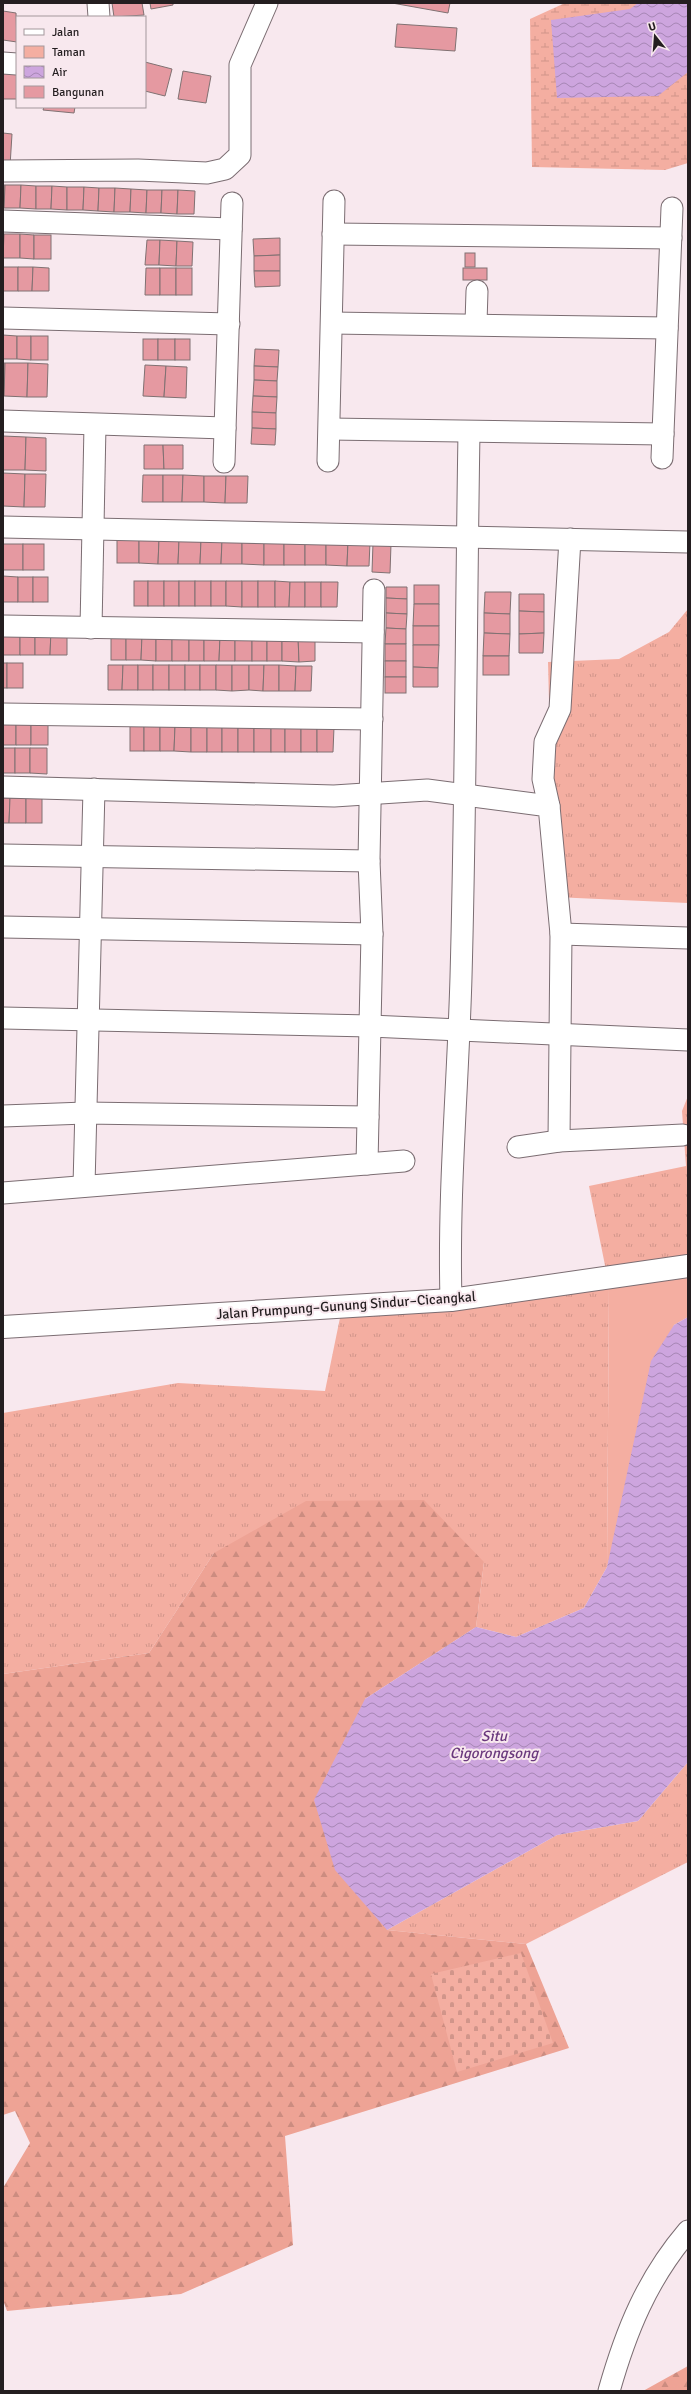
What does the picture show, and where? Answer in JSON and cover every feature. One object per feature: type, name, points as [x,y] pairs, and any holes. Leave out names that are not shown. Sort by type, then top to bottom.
[{"type":"main road","name":"Jalan Prumpung–Gunung Sindur–Cicangkal","points":[[3,1327],[450,1300],[688,1266]]},
{"type":"street","points":[[98,3],[99,16]]},
{"type":"street","points":[[3,171],[138,170],[207,173],[225,169],[240,155],[240,65],[267,3]]},
{"type":"street","points":[[3,63],[16,64]]},
{"type":"street","points":[[328,461],[330,429],[334,201]]},
{"type":"street","points":[[224,462],[232,203]]},
{"type":"street","points":[[662,458],[672,208]]},
{"type":"street","points":[[3,222],[231,229]]},
{"type":"street","points":[[334,234],[671,238]]},
{"type":"street","points":[[476,323],[477,291]]},
{"type":"street","points":[[3,318],[229,324]]},
{"type":"street","points":[[332,323],[476,323],[667,328]]},
{"type":"street","points":[[3,421],[225,428]]},
{"type":"street","points":[[91,628],[95,425]]},
{"type":"street","points":[[330,429],[663,434]]},
{"type":"street","points":[[450,1300],[450,1248],[460,1029],[466,793],[469,432]]},
{"type":"street","points":[[3,526],[688,542]]},
{"type":"street","points":[[559,1142],[561,934],[549,806],[543,779],[546,742],[560,709],[570,539]]},
{"type":"street","points":[[367,1164],[372,934],[369,861],[374,590]]},
{"type":"street","points":[[3,626],[373,632]]},
{"type":"street","points":[[3,714],[372,719]]},
{"type":"street","points":[[3,787],[334,796],[371,792],[427,790],[466,793],[549,806]]},
{"type":"street","points":[[84,1186],[94,789]]},
{"type":"street","points":[[3,855],[369,861]]},
{"type":"street","points":[[3,927],[372,934]]},
{"type":"street","points":[[561,934],[688,938]]},
{"type":"street","points":[[3,1018],[370,1026],[688,1040]]},
{"type":"street","points":[[3,1116],[85,1113],[368,1117]]},
{"type":"street","points":[[518,1147],[559,1142],[683,1136]]},
{"type":"street","points":[[3,1193],[404,1161]]},
{"type":"street","points":[[609,2391],[621,2349],[643,2294],[688,2231]]},
{"type":"green space","points":[[565,3],[688,3],[688,163],[665,170],[532,167],[530,19]]},
{"type":"green space","points":[[688,609],[688,903],[554,897],[548,662],[619,659],[669,632]]},
{"type":"green space","points":[[688,1096],[688,1278],[609,1285],[589,1186],[686,1166],[682,1111]]},
{"type":"green space","points":[[688,1278],[688,1317],[674,1325],[607,1567],[609,1285]]},
{"type":"green space","points":[[609,1285],[607,1567],[584,1608],[516,1637],[476,1627],[484,1562],[214,1553],[149,1653],[3,1674],[3,1413],[178,1383],[325,1391],[342,1308]]},
{"type":"green space","points":[[424,1500],[484,1562],[476,1627],[365,1699],[387,1930],[526,1944],[569,2048],[285,2136],[293,2245],[181,2294],[7,2311],[3,2300],[3,2188],[30,2143],[15,2111],[3,2115],[3,1674],[149,1653],[214,1553],[306,1501]]},
{"type":"green space","points":[[688,1762],[688,1862],[526,1944],[387,1930],[557,1835],[638,1821]]},
{"type":"green space","points":[[521,1953],[553,2043],[457,2072],[431,1974]]},
{"type":"green space","points":[[688,2366],[688,2391],[643,2391]]},
{"type":"water","points":[[638,3],[688,3],[688,72],[658,96],[557,98],[551,20],[630,9]]},
{"type":"water","name":"Situ Cigorongsong","points":[[688,1317],[688,1762],[638,1821],[557,1835],[387,1930],[335,1870],[314,1800],[365,1699],[476,1627],[516,1637],[584,1608],[607,1567],[651,1361],[674,1325]]},
{"type":"building","points":[[112,3],[142,3],[144,15],[114,16]]},
{"type":"building","points":[[150,3],[173,3],[173,5],[151,9]]},
{"type":"building","points":[[392,3],[450,3],[448,13]]},
{"type":"building","points":[[3,11],[16,13],[16,42],[3,40]]},
{"type":"building","points":[[397,24],[457,28],[455,51],[395,47]]},
{"type":"building","points":[[146,62],[172,69],[165,96],[146,91]]},
{"type":"building","points":[[3,69],[16,70],[16,99],[3,99]]},
{"type":"building","points":[[183,71],[211,76],[206,103],[178,99]]},
{"type":"building","points":[[44,108],[75,108],[74,113],[43,110]]},
{"type":"building","points":[[3,133],[12,134],[10,166],[3,166]]},
{"type":"building","points":[[3,185],[5,185],[4,208],[3,208]]},
{"type":"building","points":[[5,185],[21,185],[20,208],[4,208]]},
{"type":"building","points":[[21,185],[36,186],[36,209],[20,208]]},
{"type":"building","points":[[36,186],[52,186],[51,209],[36,209]]},
{"type":"building","points":[[52,186],[67,187],[67,210],[51,209]]},
{"type":"building","points":[[67,187],[84,187],[83,210],[67,210]]},
{"type":"building","points":[[84,187],[99,188],[98,211],[83,210]]},
{"type":"building","points":[[99,188],[115,188],[114,212],[98,211]]},
{"type":"building","points":[[115,188],[131,189],[130,212],[114,212]]},
{"type":"building","points":[[131,189],[147,190],[146,213],[130,212]]},
{"type":"building","points":[[147,190],[162,190],[161,213],[146,213]]},
{"type":"building","points":[[162,190],[178,190],[177,214],[161,213]]},
{"type":"building","points":[[178,190],[195,191],[194,214],[177,214]]},
{"type":"building","points":[[4,234],[20,234],[20,258],[3,258]]},
{"type":"building","points":[[20,234],[34,235],[34,259],[20,258]]},
{"type":"building","points":[[34,235],[51,235],[51,259],[34,259]]},
{"type":"building","points":[[280,238],[280,255],[254,256],[253,239]]},
{"type":"building","points":[[147,240],[160,240],[159,265],[145,265]]},
{"type":"building","points":[[160,240],[177,241],[176,266],[159,265]]},
{"type":"building","points":[[177,241],[193,242],[192,266],[176,266]]},
{"type":"building","points":[[465,253],[475,253],[475,267],[465,267]]},
{"type":"building","points":[[280,255],[280,271],[254,271],[254,256]]},
{"type":"building","points":[[3,267],[18,267],[18,291],[3,291]]},
{"type":"building","points":[[18,267],[33,267],[32,291],[18,291]]},
{"type":"building","points":[[33,267],[49,268],[49,291],[32,291]]},
{"type":"building","points":[[146,268],[160,268],[160,295],[145,295]]},
{"type":"building","points":[[160,268],[176,268],[176,295],[160,295]]},
{"type":"building","points":[[176,268],[192,268],[192,295],[176,295]]},
{"type":"building","points":[[463,268],[487,268],[487,280],[463,280]]},
{"type":"building","points":[[254,271],[280,271],[280,286],[255,287]]},
{"type":"building","points":[[3,335],[17,336],[17,359],[3,359]]},
{"type":"building","points":[[17,336],[31,336],[31,360],[17,359]]},
{"type":"building","points":[[31,336],[48,336],[48,360],[31,360]]},
{"type":"building","points":[[143,339],[158,339],[158,360],[143,360]]},
{"type":"building","points":[[158,339],[175,339],[175,360],[158,360]]},
{"type":"building","points":[[175,339],[190,339],[190,360],[175,360]]},
{"type":"building","points":[[255,349],[279,350],[278,367],[254,366]]},
{"type":"building","points":[[3,363],[5,363],[4,396],[3,396]]},
{"type":"building","points":[[5,363],[28,363],[27,397],[4,396]]},
{"type":"building","points":[[28,363],[48,364],[47,397],[27,397]]},
{"type":"building","points":[[145,365],[166,366],[164,397],[143,396]]},
{"type":"building","points":[[166,366],[187,367],[186,398],[164,397]]},
{"type":"building","points":[[254,366],[278,367],[277,381],[254,380]]},
{"type":"building","points":[[254,380],[277,381],[277,397],[253,396]]},
{"type":"building","points":[[253,396],[277,397],[276,413],[252,412]]},
{"type":"building","points":[[252,412],[276,413],[276,429],[252,428]]},
{"type":"building","points":[[252,428],[276,429],[275,445],[251,444]]},
{"type":"building","points":[[3,436],[26,437],[25,470],[3,470]]},
{"type":"building","points":[[26,437],[46,438],[46,471],[25,470]]},
{"type":"building","points":[[144,445],[163,445],[164,469],[144,469]]},
{"type":"building","points":[[163,445],[183,445],[183,469],[164,469]]},
{"type":"building","points":[[3,473],[25,474],[24,507],[3,506]]},
{"type":"building","points":[[25,474],[46,474],[45,507],[24,507]]},
{"type":"building","points":[[143,475],[163,475],[163,502],[142,502]]},
{"type":"building","points":[[163,475],[183,475],[182,502],[163,502]]},
{"type":"building","points":[[183,475],[204,476],[204,502],[182,502]]},
{"type":"building","points":[[204,476],[226,476],[225,503],[204,502]]},
{"type":"building","points":[[226,476],[248,476],[247,503],[225,503]]},
{"type":"building","points":[[117,539],[139,539],[139,563],[117,563]]},
{"type":"building","points":[[139,539],[159,539],[158,564],[139,563]]},
{"type":"building","points":[[159,539],[179,540],[178,564],[158,564]]},
{"type":"building","points":[[179,540],[201,540],[200,564],[178,564]]},
{"type":"building","points":[[201,540],[222,540],[221,564],[200,564]]},
{"type":"building","points":[[222,540],[242,541],[242,564],[221,564]]},
{"type":"building","points":[[242,541],[264,541],[264,565],[242,564]]},
{"type":"building","points":[[264,541],[284,541],[284,565],[264,565]]},
{"type":"building","points":[[284,541],[305,541],[305,565],[284,565]]},
{"type":"building","points":[[305,541],[326,541],[326,565],[305,565]]},
{"type":"building","points":[[326,541],[348,541],[347,566],[326,565]]},
{"type":"building","points":[[348,541],[370,542],[369,566],[347,566]]},
{"type":"building","points":[[373,543],[391,544],[390,573],[372,572]]},
{"type":"building","points":[[3,544],[23,544],[23,570],[3,570]]},
{"type":"building","points":[[23,544],[44,544],[44,570],[23,570]]},
{"type":"building","points":[[3,576],[18,577],[18,602],[3,602]]},
{"type":"building","points":[[18,577],[33,577],[33,602],[18,602]]},
{"type":"building","points":[[33,577],[48,577],[48,602],[33,602]]},
{"type":"building","points":[[134,581],[148,581],[148,606],[134,606]]},
{"type":"building","points":[[148,581],[164,581],[164,606],[148,606]]},
{"type":"building","points":[[164,581],[179,581],[179,606],[164,606]]},
{"type":"building","points":[[179,581],[195,581],[195,606],[179,606]]},
{"type":"building","points":[[195,581],[211,581],[211,606],[195,606]]},
{"type":"building","points":[[211,581],[226,581],[226,606],[211,606]]},
{"type":"building","points":[[226,581],[242,581],[242,607],[226,606]]},
{"type":"building","points":[[242,581],[258,581],[258,607],[242,607]]},
{"type":"building","points":[[258,581],[275,581],[275,607],[258,607]]},
{"type":"building","points":[[275,581],[290,582],[289,607],[275,607]]},
{"type":"building","points":[[290,582],[305,582],[305,607],[289,607]]},
{"type":"building","points":[[305,582],[321,582],[321,607],[305,607]]},
{"type":"building","points":[[321,582],[338,582],[337,607],[321,607]]},
{"type":"building","points":[[414,585],[439,585],[439,604],[414,604]]},
{"type":"building","points":[[386,587],[407,587],[407,599],[386,598]]},
{"type":"building","points":[[485,592],[511,592],[510,614],[484,613]]},
{"type":"building","points":[[519,594],[544,594],[544,612],[519,611]]},
{"type":"building","points":[[386,598],[407,599],[407,614],[386,613]]},
{"type":"building","points":[[414,604],[439,604],[439,626],[413,626]]},
{"type":"building","points":[[519,611],[544,612],[544,633],[519,634]]},
{"type":"building","points":[[386,613],[407,614],[406,629],[386,628]]},
{"type":"building","points":[[484,613],[510,614],[510,634],[484,633]]},
{"type":"building","points":[[413,626],[439,626],[439,645],[413,645]]},
{"type":"building","points":[[386,628],[406,629],[406,644],[385,644]]},
{"type":"building","points":[[3,629],[20,629],[20,655],[3,655]]},
{"type":"building","points":[[20,629],[35,630],[35,655],[20,655]]},
{"type":"building","points":[[35,630],[51,630],[50,655],[35,655]]},
{"type":"building","points":[[51,630],[67,630],[67,655],[50,655]]},
{"type":"building","points":[[484,633],[510,634],[509,656],[483,656]]},
{"type":"building","points":[[544,633],[543,653],[519,653],[519,634]]},
{"type":"building","points":[[111,635],[126,635],[126,660],[111,660]]},
{"type":"building","points":[[126,635],[142,635],[141,660],[126,660]]},
{"type":"building","points":[[142,635],[156,635],[156,661],[141,660]]},
{"type":"building","points":[[156,635],[172,635],[172,661],[156,661]]},
{"type":"building","points":[[172,635],[189,636],[189,661],[172,661]]},
{"type":"building","points":[[189,636],[204,636],[204,661],[189,661]]},
{"type":"building","points":[[204,636],[220,636],[219,661],[204,661]]},
{"type":"building","points":[[220,636],[235,636],[235,661],[219,661]]},
{"type":"building","points":[[235,636],[252,636],[252,661],[235,661]]},
{"type":"building","points":[[252,636],[267,636],[267,661],[252,661]]},
{"type":"building","points":[[267,636],[282,636],[282,661],[267,661]]},
{"type":"building","points":[[282,636],[298,636],[299,662],[282,661]]},
{"type":"building","points":[[298,636],[315,636],[315,661],[299,662]]},
{"type":"building","points":[[385,644],[406,644],[406,661],[385,661]]},
{"type":"building","points":[[413,645],[439,645],[438,668],[413,667]]},
{"type":"building","points":[[483,656],[509,656],[509,675],[483,675]]},
{"type":"building","points":[[385,661],[406,661],[406,677],[385,677]]},
{"type":"building","points":[[3,663],[7,663],[7,688],[3,688]]},
{"type":"building","points":[[7,663],[23,663],[23,688],[7,688]]},
{"type":"building","points":[[108,665],[123,665],[122,690],[108,690]]},
{"type":"building","points":[[123,665],[138,665],[138,690],[122,690]]},
{"type":"building","points":[[138,665],[153,665],[153,690],[138,690]]},
{"type":"building","points":[[153,665],[169,665],[169,690],[153,690]]},
{"type":"building","points":[[169,665],[185,665],[185,690],[169,690]]},
{"type":"building","points":[[185,665],[200,665],[200,690],[185,690]]},
{"type":"building","points":[[200,665],[216,665],[216,690],[200,690]]},
{"type":"building","points":[[216,665],[232,665],[232,691],[216,690]]},
{"type":"building","points":[[232,665],[249,665],[249,690],[232,691]]},
{"type":"building","points":[[249,665],[264,665],[263,691],[249,690]]},
{"type":"building","points":[[264,665],[279,665],[279,691],[263,691]]},
{"type":"building","points":[[279,665],[296,666],[295,691],[279,691]]},
{"type":"building","points":[[296,666],[312,666],[311,691],[295,691]]},
{"type":"building","points":[[413,667],[438,668],[438,687],[413,687]]},
{"type":"building","points":[[385,677],[406,677],[406,693],[385,693]]},
{"type":"building","points":[[3,719],[16,719],[16,745],[3,745]]},
{"type":"building","points":[[16,719],[31,720],[31,745],[16,745]]},
{"type":"building","points":[[31,720],[48,720],[48,745],[31,745]]},
{"type":"building","points":[[130,726],[144,726],[144,751],[130,751]]},
{"type":"building","points":[[144,726],[160,726],[160,751],[144,751]]},
{"type":"building","points":[[160,726],[175,726],[174,751],[160,751]]},
{"type":"building","points":[[175,726],[191,726],[191,752],[174,751]]},
{"type":"building","points":[[191,726],[207,727],[207,752],[191,752]]},
{"type":"building","points":[[207,727],[222,727],[222,752],[207,752]]},
{"type":"building","points":[[222,727],[238,727],[238,752],[222,752]]},
{"type":"building","points":[[238,727],[254,727],[254,752],[238,752]]},
{"type":"building","points":[[254,727],[271,727],[271,752],[254,752]]},
{"type":"building","points":[[271,727],[285,727],[285,752],[271,752]]},
{"type":"building","points":[[285,727],[301,727],[301,752],[285,752]]},
{"type":"building","points":[[301,727],[317,727],[317,752],[301,752]]},
{"type":"building","points":[[317,727],[334,727],[333,752],[317,752]]},
{"type":"building","points":[[3,748],[15,748],[15,773],[3,773]]},
{"type":"building","points":[[15,748],[30,748],[30,773],[15,773]]},
{"type":"building","points":[[30,748],[47,748],[47,774],[30,773]]},
{"type":"building","points":[[3,798],[10,798],[9,823],[3,823]]},
{"type":"building","points":[[10,798],[26,798],[26,823],[9,823]]},
{"type":"building","points":[[26,798],[42,798],[42,823],[26,823]]}]
